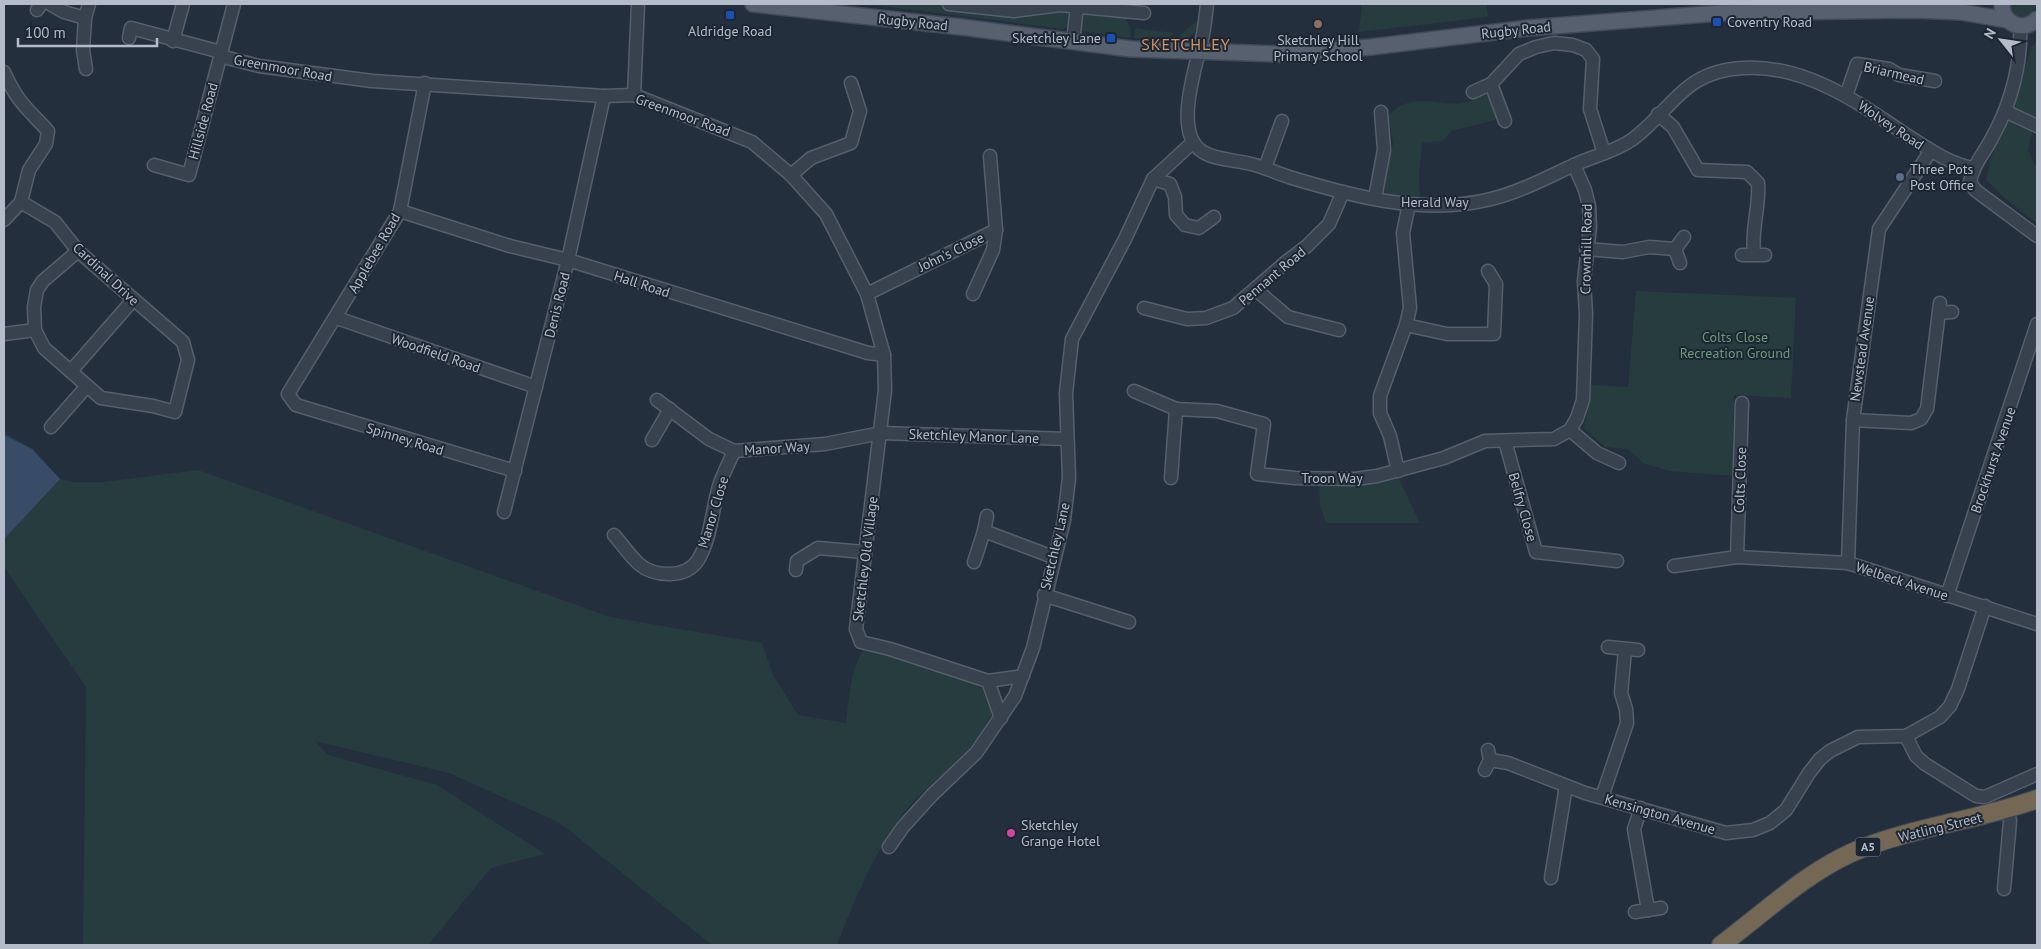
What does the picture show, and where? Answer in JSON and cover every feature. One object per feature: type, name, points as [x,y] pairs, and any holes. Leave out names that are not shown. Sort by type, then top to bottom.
[{"type":"highway","name":"Watling Street","points":[[1722,945],[1809,877],[1853,853],[1887,840],[2008,810],[2037,799]]},
{"type":"main road","name":"Rugby Road","points":[[753,4],[961,27],[1131,49],[1198,52],[1290,53],[1363,48],[1547,26],[1720,14],[1862,7],[1961,12],[2013,23]]},
{"type":"main road","name":"Rugby Road","points":[[1961,12],[1984,4]]},
{"type":"main road","points":[[2002,4],[2003,13],[2013,23],[2028,25],[2037,20]]},
{"type":"street","points":[[50,4],[64,12],[85,18]]},
{"type":"street","points":[[86,69],[83,50],[85,18],[89,4]]},
{"type":"street","points":[[173,41],[183,4]]},
{"type":"street","name":"Hillside Road","points":[[154,166],[189,175],[234,4]]},
{"type":"street","points":[[634,95],[638,4]]},
{"type":"street","name":"Rugby Road","points":[[949,4],[1014,12],[1060,4],[1138,17]]},
{"type":"street","points":[[1193,142],[1188,126],[1188,106],[1207,4]]},
{"type":"street","points":[[1073,42],[1077,6]]},
{"type":"street","points":[[2013,23],[2016,72],[2005,111],[1985,151],[1972,168],[1970,182],[1974,190],[2037,236]]},
{"type":"street","name":"Greenmoor Road","points":[[129,38],[131,28],[259,66],[319,75],[604,96],[634,95],[752,142],[792,175],[826,214],[867,294],[884,355],[885,390],[881,433]]},
{"type":"street","points":[[1473,92],[1491,84],[1519,54],[1536,47],[1554,43],[1574,45],[1586,50],[1593,60],[1590,109],[1604,153]]},
{"type":"street","name":"Briarmead","points":[[1846,96],[1857,64],[1889,69],[1899,75],[1935,81]]},
{"type":"street","name":"Herald Way","points":[[1193,142],[1204,153],[1265,168],[1343,192],[1409,204],[1452,204],[1488,200],[1524,189],[1632,140],[1676,95],[1691,84],[1723,71],[1739,68],[1766,68],[1800,75]]},
{"type":"street","points":[[4,72],[14,95],[48,131],[46,144],[29,170],[21,202],[4,220]]},
{"type":"street","name":"Wolvey Road","points":[[1800,75],[1846,96],[1930,152],[1952,163],[1972,168]]},
{"type":"street","points":[[792,175],[811,158],[851,143],[860,111],[850,83]]},
{"type":"street","name":"Applebee Road","points":[[296,405],[288,394],[337,318],[400,211],[425,84]]},
{"type":"street","points":[[1491,84],[1505,121]]},
{"type":"street","name":"Denis Road","points":[[504,512],[568,260],[604,96]]},
{"type":"street","points":[[2005,111],[2037,126]]},
{"type":"street","points":[[1375,198],[1384,150],[1381,112]]},
{"type":"street","points":[[1658,114],[1673,127],[1698,170],[1747,172],[1758,183],[1759,197],[1754,219],[1754,254]]},
{"type":"street","points":[[1265,168],[1282,121]]},
{"type":"street","name":"Sketchley Lane","points":[[889,846],[903,827],[932,795],[976,753],[1015,696],[1033,648],[1053,557],[1064,520],[1068,478],[1066,393],[1072,339],[1125,239],[1153,179],[1193,142]]},
{"type":"street","name":"Newstead Avenue","points":[[1848,563],[1853,420],[1879,229],[1930,152]]},
{"type":"street","name":"John's Close","points":[[867,294],[996,230],[990,156]]},
{"type":"street","name":"Crownhill Road","points":[[1570,430],[1578,418],[1583,400],[1586,314],[1584,281],[1589,206],[1585,190],[1574,165]]},
{"type":"street","points":[[1153,179],[1170,184],[1175,197],[1176,215],[1185,225],[1199,228],[1214,217]]},
{"type":"street","name":"Pennant Road","points":[[1144,308],[1188,319],[1206,318],[1232,308],[1307,246],[1329,224],[1343,192]]},
{"type":"street","name":"Cardinal Drive","points":[[21,202],[55,222],[78,251],[183,342],[188,360],[175,412],[153,406],[101,398],[87,386]]},
{"type":"street","points":[[1398,471],[1390,436],[1380,413],[1380,396],[1406,325],[1410,308],[1403,233],[1409,204]]},
{"type":"street","name":"Hall Road","points":[[400,211],[510,246],[568,260],[868,353],[884,355]]},
{"type":"street","points":[[972,294],[993,250],[996,230]]},
{"type":"street","points":[[1675,249],[1684,237]]},
{"type":"street","points":[[1586,249],[1623,252],[1649,248],[1675,249]]},
{"type":"street","points":[[1675,249],[1680,263]]},
{"type":"street","points":[[51,427],[87,386],[44,348],[35,330],[34,308],[36,290],[43,281],[78,251]]},
{"type":"street","points":[[1406,325],[1447,334],[1494,334],[1496,284],[1488,271]]},
{"type":"street","points":[[1255,289],[1288,317],[1339,330]]},
{"type":"street","points":[[71,371],[133,300]]},
{"type":"street","points":[[1853,420],[1911,423],[1921,419],[1927,409],[1939,308],[1952,312]]},
{"type":"street","name":"Woodfield Road","points":[[337,318],[536,387]]},
{"type":"street","name":"Brockhurst Avenue","points":[[1947,596],[2037,324]]},
{"type":"street","points":[[4,334],[35,330]]},
{"type":"street","points":[[1134,391],[1176,409],[1171,478]]},
{"type":"street","name":"Manor Way","points":[[657,400],[709,439],[734,451],[825,444],[881,433]]},
{"type":"street","name":"Colts Close","points":[[1737,557],[1742,403]]},
{"type":"street","name":"Spinney Road","points":[[296,405],[514,472]]},
{"type":"street","points":[[652,440],[670,409]]},
{"type":"street","name":"Troon Way","points":[[1176,409],[1217,411],[1264,424],[1257,474],[1295,478],[1355,479],[1398,471],[1444,458],[1485,441],[1554,438],[1570,430]]},
{"type":"street","points":[[1570,430],[1597,453],[1618,463]]},
{"type":"street","name":"Sketchley Manor Lane","points":[[881,433],[1067,439]]},
{"type":"street","name":"Sketchley Old Village","points":[[881,433],[864,552],[856,629],[861,642],[890,649],[988,681],[1023,676]]},
{"type":"street","name":"Belfry Close","points":[[1505,441],[1536,552],[1617,561]]},
{"type":"street","name":"Manor Close","points":[[614,535],[638,563],[647,570],[657,574],[670,574],[685,570],[697,562],[704,545],[719,485],[734,451]]},
{"type":"street","points":[[974,562],[987,516]]},
{"type":"street","points":[[984,530],[1053,557]]},
{"type":"street","points":[[796,570],[797,561],[818,548],[864,552]]},
{"type":"street","name":"Welbeck Avenue","points":[[1674,566],[1737,557],[1848,563],[2037,624]]},
{"type":"street","points":[[1044,595],[1129,622]]},
{"type":"street","name":"Kensington Avenue","points":[[1487,760],[1508,763],[1566,786],[1726,833],[1753,830],[1770,823],[1786,810],[1809,773],[1820,759],[1830,752],[1858,737],[1906,736],[1940,717],[1950,706],[1958,689],[1985,606]]},
{"type":"street","points":[[1602,797],[1627,723],[1626,709],[1621,693],[1632,650],[1608,647]]},
{"type":"street","points":[[988,681],[1001,718]]},
{"type":"street","points":[[1906,736],[1916,756],[1925,764],[1976,796],[1985,797],[2037,774]]},
{"type":"street","points":[[1552,878],[1566,786]]},
{"type":"street","points":[[1640,808],[1634,828],[1641,911],[1661,908]]},
{"type":"street","points":[[2004,889],[2010,821],[2008,810]]},
{"type":"green space","points":[[865,4],[936,4],[1008,12],[1067,10],[1071,17],[1069,26],[1063,29]]},
{"type":"green space","points":[[1362,4],[1486,4],[1488,17],[1359,32]]},
{"type":"green space","points":[[2007,4],[2037,5],[2030,18],[2025,18],[2013,14]]},
{"type":"green space","points":[[1084,12],[1124,16],[1131,29],[1130,38],[1081,31],[1079,28],[1081,14]]},
{"type":"green space","points":[[1199,19],[1193,34],[1185,40],[1169,44]]},
{"type":"green space","points":[[1135,28],[1174,33],[1165,41],[1134,38]]},
{"type":"green space","points":[[2037,41],[2037,113],[2028,150],[2037,169],[2037,223],[2006,199],[1986,180],[1991,158],[2023,76],[2031,47]]},
{"type":"green space","points":[[1486,95],[1493,102],[1499,119],[1451,131],[1443,141],[1422,143],[1419,177],[1420,198],[1389,195],[1383,189],[1393,143],[1388,116],[1397,108],[1407,103],[1457,104]]},
{"type":"green space","name":"Colts Close Recreation Ground","points":[[1636,291],[1796,298],[1791,398],[1734,395],[1733,476],[1669,471],[1643,463],[1628,449],[1605,447],[1584,428],[1589,404],[1590,385],[1628,387]]},
{"type":"green space","points":[[4,432],[32,449],[60,479],[74,482],[103,482],[198,470],[610,617],[762,643],[773,675],[798,715],[846,723],[853,675],[864,649],[879,651],[925,664],[955,675],[982,688],[992,715],[968,750],[917,798],[902,815],[882,845],[865,878],[837,945],[712,945],[560,823],[449,773],[315,741],[328,755],[437,785],[545,854],[491,868],[428,945],[83,945],[86,687],[4,567]]},
{"type":"green space","points":[[1397,475],[1420,523],[1326,523],[1320,505],[1319,482]]},
{"type":"water","points":[[4,435],[32,449],[60,479],[4,539]]},
{"type":"place","name":"Aldridge Road","points":[[730,15]]},
{"type":"place","name":"Coventry Road","points":[[1717,22]]},
{"type":"place","name":"Sketchley Hill Primary School","points":[[1318,24]]},
{"type":"place","name":"Sketchley Lane","points":[[1111,38]]},
{"type":"place","name":"Three Pots Post Office","points":[[1900,177]]},
{"type":"place","name":"Sketchley Grange Hotel","points":[[1011,833]]},
{"type":"district","name":"SKETCHLEY","points":[[1186,44]]}]
